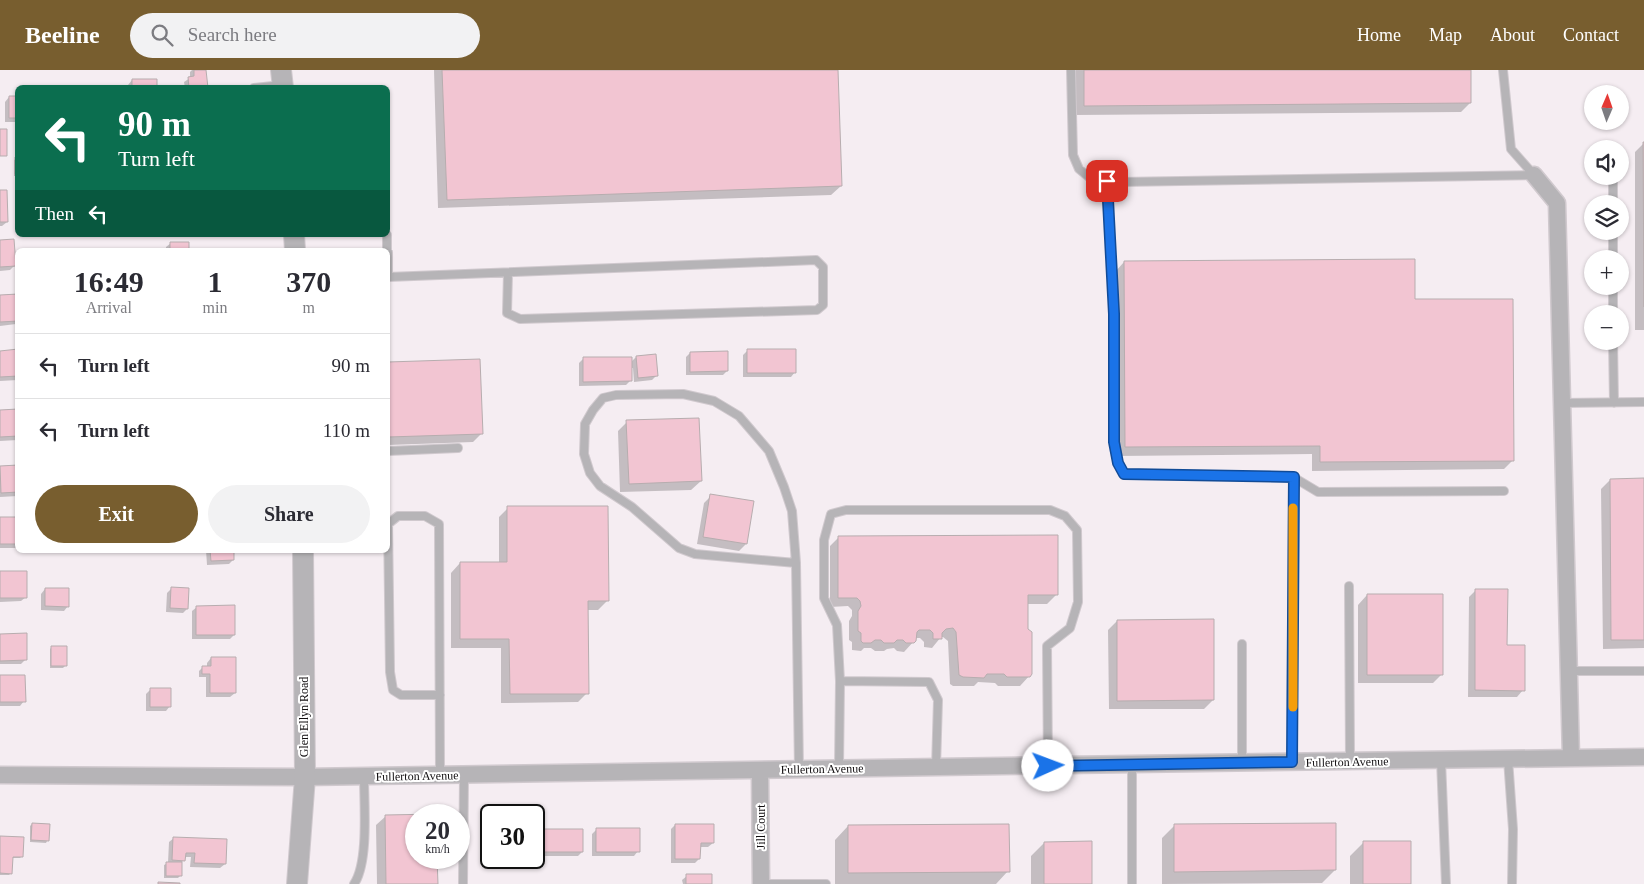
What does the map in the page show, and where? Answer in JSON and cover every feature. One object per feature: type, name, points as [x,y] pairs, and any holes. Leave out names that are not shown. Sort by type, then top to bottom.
[{"type":"street","points":[[1534,175],[1558,203],[1571,758]]},
{"type":"street","name":"Glen Ellyn Road","points":[[297,884],[305,777],[303,553]]},
{"type":"street","name":"Fullerton Avenue","points":[[0,775],[305,777],[1644,757]]},
{"type":"street","name":"Jill Court","points":[[760,771],[761,884]]},
{"type":"lane","points":[[1071,70],[1073,155],[1079,169],[1090,178],[1107,181],[1534,175]]},
{"type":"lane","points":[[1503,70],[1511,148],[1534,175]]},
{"type":"lane","points":[[266,85],[282,81]]},
{"type":"lane","points":[[1107,181],[1114,314],[1114,442],[1118,463],[1124,474],[1294,477],[1318,492],[1504,491]]},
{"type":"lane","points":[[390,277],[816,260],[823,267],[823,305],[817,310],[520,319],[507,313],[508,273]]},
{"type":"lane","points":[[1613,350],[1614,403]]},
{"type":"lane","points":[[796,563],[695,554],[679,548],[632,508],[600,486],[590,474],[584,454],[586,424],[592,410],[603,398],[616,394],[683,394],[714,401],[739,416],[769,451],[792,511],[796,563],[799,770]]},
{"type":"lane","points":[[1562,403],[1644,402]]},
{"type":"lane","points":[[390,451],[458,448]]},
{"type":"lane","points":[[1292,762],[1294,477]]},
{"type":"lane","points":[[840,769],[838,625],[824,598],[824,540],[831,514],[846,510],[1050,510],[1065,516],[1078,530],[1078,602],[1070,628],[1047,646],[1048,766]]},
{"type":"lane","points":[[390,522],[398,516],[425,516],[439,524],[440,775]]},
{"type":"lane","points":[[388,553],[390,672],[392,690],[401,694],[440,695]]},
{"type":"lane","points":[[1350,586],[1350,761]]},
{"type":"lane","points":[[1242,644],[1242,763]]},
{"type":"lane","points":[[1569,671],[1644,671]]},
{"type":"lane","points":[[840,680],[929,682],[938,700],[936,768]]},
{"type":"lane","points":[[1508,759],[1513,829],[1512,884]]},
{"type":"lane","points":[[1441,760],[1446,884]]},
{"type":"lane","points":[[1132,764],[1132,884]]},
{"type":"lane","points":[[463,884],[464,775]]},
{"type":"lane","points":[[354,884],[359,876],[363,856],[364,776]]},
{"type":"lane","points":[[761,884],[826,884]]},
{"type":"building","points":[[194,70],[206,70],[208,85],[189,85],[188,77],[194,76]]},
{"type":"building","points":[[442,70],[838,70],[842,186],[447,200]]},
{"type":"building","points":[[1084,70],[1471,70],[1471,103],[1084,106]]},
{"type":"building","points":[[132,79],[157,79],[157,85],[132,85]]},
{"type":"building","points":[[9,96],[15,96],[15,118],[9,118]]},
{"type":"building","points":[[0,129],[7,129],[7,156],[0,156]]},
{"type":"building","points":[[1643,142],[1644,142],[1644,307]]},
{"type":"building","points":[[0,190],[7,190],[8,222],[0,222]]},
{"type":"building","points":[[14,239],[15,266],[0,267],[0,240]]},
{"type":"building","points":[[170,242],[189,242],[189,248],[170,248]]},
{"type":"building","points":[[1415,259],[1415,299],[1513,299],[1514,461],[1320,462],[1320,446],[1125,447],[1124,261]]},
{"type":"building","points":[[15,294],[15,321],[0,322],[0,295]]},
{"type":"building","points":[[15,349],[15,376],[0,377],[0,351]]},
{"type":"building","points":[[747,349],[796,349],[796,373],[747,373]]},
{"type":"building","points":[[728,351],[728,371],[690,372],[690,352]]},
{"type":"building","points":[[656,354],[658,376],[638,378],[636,356]]},
{"type":"building","points":[[583,357],[632,357],[632,381],[583,382]]},
{"type":"building","points":[[480,359],[483,434],[390,437],[390,362]]},
{"type":"building","points":[[15,409],[15,436],[0,437],[0,410]]},
{"type":"building","points":[[699,418],[702,481],[629,484],[626,420]]},
{"type":"building","points":[[15,465],[15,492],[1,493],[0,466]]},
{"type":"building","points":[[1644,478],[1644,640],[1611,640],[1610,479]]},
{"type":"building","points":[[710,494],[754,501],[747,544],[703,537]]},
{"type":"building","points":[[507,506],[608,506],[609,601],[588,601],[589,694],[510,694],[509,639],[460,639],[460,562],[507,562]]},
{"type":"building","points":[[0,517],[15,517],[15,544],[0,544]]},
{"type":"building","points":[[1058,535],[1058,595],[1028,595],[1028,629],[1032,632],[1032,674],[1030,677],[1007,677],[1004,674],[987,674],[984,678],[963,677],[959,675],[956,632],[953,628],[946,629],[942,633],[942,639],[933,639],[933,633],[930,630],[919,630],[914,643],[897,640],[894,643],[884,643],[881,640],[875,640],[871,643],[863,643],[861,641],[861,633],[858,631],[860,601],[857,598],[838,598],[838,536]]},
{"type":"building","points":[[210,553],[234,553],[234,560],[211,561]]},
{"type":"building","points":[[0,571],[27,571],[27,598],[0,598]]},
{"type":"building","points":[[171,587],[189,588],[188,609],[170,608]]},
{"type":"building","points":[[45,588],[69,588],[69,607],[45,606]]},
{"type":"building","points":[[1475,589],[1508,589],[1507,645],[1525,645],[1525,691],[1475,690]]},
{"type":"building","points":[[1367,594],[1443,594],[1443,675],[1367,675]]},
{"type":"building","points":[[235,605],[235,635],[196,635],[196,606]]},
{"type":"building","points":[[1214,619],[1214,700],[1117,701],[1117,620]]},
{"type":"building","points":[[27,633],[27,660],[0,661],[0,634]]},
{"type":"building","points":[[51,646],[67,646],[67,666],[51,666]]},
{"type":"building","points":[[211,657],[236,657],[236,693],[210,693],[210,674],[202,674],[202,666],[211,666]]},
{"type":"building","points":[[0,675],[25,675],[26,702],[0,702]]},
{"type":"building","points":[[150,688],[171,688],[171,707],[150,707]]},
{"type":"building","points":[[385,815],[405,815],[405,869],[437,869],[438,884],[386,884]]},
{"type":"building","points":[[32,823],[50,824],[49,841],[31,840]]},
{"type":"building","points":[[1336,823],[1336,870],[1174,872],[1174,824]]},
{"type":"building","points":[[675,824],[714,824],[714,843],[701,843],[700,859],[675,859]]},
{"type":"building","points":[[1009,824],[1010,872],[848,873],[848,825]]},
{"type":"building","points":[[596,828],[640,828],[640,852],[596,852]]},
{"type":"building","points":[[545,829],[583,829],[583,852],[545,852]]},
{"type":"building","points":[[0,836],[24,837],[23,857],[13,857],[12,874],[0,873]]},
{"type":"building","points":[[173,837],[227,839],[226,864],[194,863],[195,853],[186,853],[185,861],[172,860]]},
{"type":"building","points":[[1092,841],[1092,884],[1044,884],[1044,842]]},
{"type":"building","points":[[1363,841],[1411,841],[1411,884],[1363,884]]},
{"type":"building","points":[[166,862],[182,862],[182,876],[166,876]]},
{"type":"building","points":[[686,874],[712,874],[712,884],[686,884]]},
{"type":"building","points":[[158,882],[180,883],[180,884],[158,884]]},
{"type":"slow traffic","points":[[1293,508],[1293,707]]},
{"type":"route","points":[[1048,766],[1292,762],[1294,477],[1124,474],[1118,463],[1114,442],[1114,314],[1107,181]]}]
